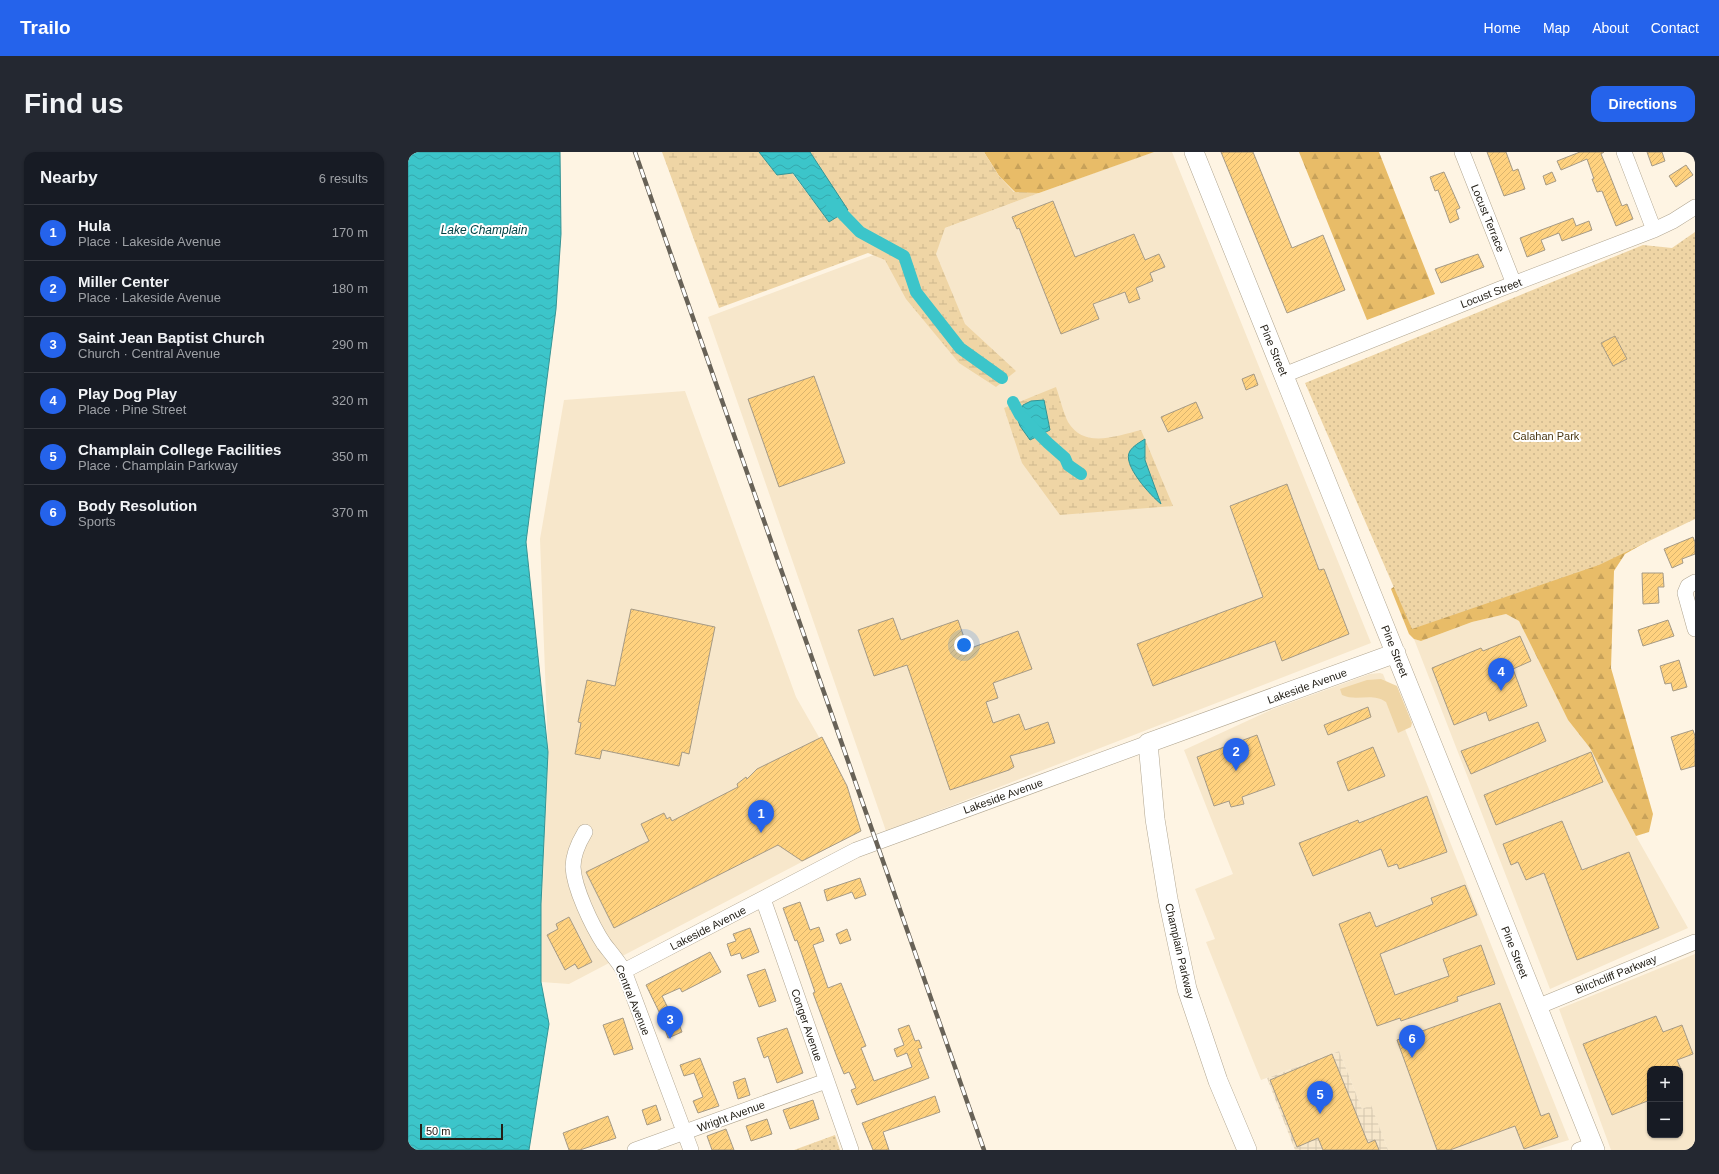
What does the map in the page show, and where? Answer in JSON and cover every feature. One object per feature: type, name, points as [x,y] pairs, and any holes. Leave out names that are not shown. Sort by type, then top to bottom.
[{"type":"main road","name":"Pine Street","points":[[1194,152],[1537,1007],[1589,1148]]},
{"type":"main road","name":"Lakeside Avenue","points":[[1148,743],[1396,654]]},
{"type":"main road","name":"Champlain Parkway","points":[[1148,743],[1155,819],[1177,943],[1187,989],[1210,1059],[1247,1150]]},
{"type":"street","name":"Locust Terrace","points":[[1462,152],[1514,284]]},
{"type":"street","points":[[1624,152],[1654,230]]},
{"type":"street","name":"Locust Street","points":[[1284,375],[1654,230],[1695,208]]},
{"type":"street","points":[[1695,582],[1688,586],[1685,593],[1695,629]]},
{"type":"street","name":"Lakeside Avenue","points":[[624,971],[856,850],[1148,743]]},
{"type":"street","name":"Central Avenue","points":[[584,832],[574,860],[576,885],[604,944],[614,954],[624,971],[691,1150]]},
{"type":"street","name":"Conger Avenue","points":[[763,899],[851,1150]]},
{"type":"street","name":"Birchcliff Parkway","points":[[1537,1007],[1695,942]]},
{"type":"street","name":"Wright Avenue","points":[[635,1150],[826,1081]]},
{"type":"shaded area","points":[[1153,152],[1172,152],[1371,643],[886,831],[708,317]]},
{"type":"shaded area","points":[[685,391],[796,697],[847,786],[861,831],[569,984],[541,982],[541,904],[548,752],[540,539],[564,400]]},
{"type":"shaded area","points":[[1506,614],[1519,621],[1568,720],[1590,748],[1636,836],[1688,928],[1550,989],[1414,639],[1421,641],[1472,622]]},
{"type":"shaded area","points":[[1370,674],[1383,674],[1569,1140],[1536,1150],[1388,1150],[1371,1106],[1362,1109],[1339,1051],[1261,1080],[1252,1058],[1206,942],[1215,939],[1195,889],[1233,874],[1184,750],[1273,709]]},
{"type":"shaded area","points":[[1695,954],[1695,1150],[1611,1150],[1559,1009]]},
{"type":"shaded area","points":[[1339,1051],[1362,1109],[1371,1105],[1388,1150],[1295,1150],[1267,1078]]},
{"type":"green space","points":[[662,152],[759,152],[777,175],[792,173],[829,222],[847,210],[810,152],[984,152],[999,176],[1014,192],[1039,193],[945,228],[936,254],[965,324],[1016,371],[996,387],[959,363],[906,299],[885,260],[868,253],[719,308]]},
{"type":"green space","points":[[984,152],[1154,152],[1039,193],[1016,193],[999,176]]},
{"type":"green space","points":[[1299,152],[1379,152],[1435,294],[1367,320]]},
{"type":"green space","name":"Calahan Park","points":[[1695,232],[1695,519],[1599,565],[1412,629],[1305,383],[1643,245],[1672,248]]},
{"type":"green space","points":[[1056,387],[1068,422],[1075,430],[1083,435],[1092,438],[1101,438],[1141,430],[1173,506],[1060,515],[1022,463],[1004,408]]},
{"type":"green space","points":[[1648,541],[1625,554],[1614,571],[1611,668],[1653,814],[1649,832],[1636,836],[1590,748],[1568,720],[1519,621],[1506,614],[1472,622],[1421,641],[1414,639],[1409,634],[1391,589],[1401,581]]},
{"type":"green space","points":[[1381,679],[1397,686],[1412,723],[1411,727],[1398,733],[1386,702],[1381,699],[1370,697],[1348,697],[1342,695],[1340,689],[1367,680]]},
{"type":"green space","points":[[835,1135],[840,1150],[794,1150]]},
{"type":"water","name":"Lake Champlain","points":[[408,152],[560,152],[561,234],[556,309],[526,542],[548,752],[541,904],[541,982],[549,1024],[529,1150],[408,1150]]},
{"type":"water","points":[[759,152],[810,152],[848,210],[829,222],[793,173],[777,175]]},
{"type":"water","points":[[1044,400],[1050,430],[1030,440],[1020,426],[1015,412],[1021,410],[1023,405],[1031,401]]},
{"type":"water","points":[[1145,439],[1145,460],[1161,504],[1138,479],[1133,471],[1128,457],[1130,451]]},
{"type":"building","points":[[1221,152],[1253,152],[1292,248],[1323,235],[1345,290],[1287,313]]},
{"type":"building","points":[[1487,152],[1506,152],[1513,171],[1518,169],[1525,189],[1504,196]]},
{"type":"building","points":[[1580,152],[1604,152],[1601,154],[1622,206],[1627,204],[1633,219],[1616,226],[1602,191],[1597,192],[1587,159],[1561,170],[1557,161]]},
{"type":"building","points":[[1647,152],[1662,152],[1665,161],[1652,166]]},
{"type":"building","points":[[1686,165],[1693,175],[1676,187],[1669,176]]},
{"type":"building","points":[[1444,172],[1460,208],[1456,210],[1459,219],[1450,223],[1438,190],[1435,191],[1430,177]]},
{"type":"building","points":[[1552,172],[1556,181],[1546,185],[1543,176]]},
{"type":"building","points":[[1053,201],[1075,257],[1134,234],[1145,260],[1159,254],[1165,267],[1150,273],[1153,281],[1136,288],[1140,299],[1129,303],[1125,292],[1093,304],[1099,319],[1061,334],[1019,228],[1017,229],[1012,217]]},
{"type":"building","points":[[1573,218],[1576,226],[1589,221],[1592,230],[1562,241],[1559,233],[1541,240],[1545,250],[1527,257],[1520,238]]},
{"type":"building","points":[[1478,254],[1484,267],[1441,283],[1435,269]]},
{"type":"building","points":[[1615,336],[1627,359],[1613,366],[1601,343]]},
{"type":"building","points":[[1254,374],[1258,385],[1246,390],[1242,379]]},
{"type":"building","points":[[814,376],[845,463],[779,487],[748,399]]},
{"type":"building","points":[[1196,402],[1203,418],[1168,432],[1161,417]]},
{"type":"building","points":[[1287,484],[1319,570],[1324,569],[1349,634],[1282,661],[1275,641],[1153,686],[1137,644],[1263,597],[1230,506]]},
{"type":"building","points":[[1693,537],[1695,542],[1695,554],[1682,559],[1683,563],[1672,568],[1664,549]]},
{"type":"building","points":[[1642,573],[1663,573],[1664,587],[1658,587],[1659,603],[1643,604]]},
{"type":"building","points":[[631,609],[715,627],[689,754],[682,752],[679,766],[602,750],[600,759],[575,754],[581,723],[578,722],[587,680],[615,686]]},
{"type":"building","points":[[893,618],[901,640],[958,620],[968,649],[1018,631],[1032,669],[993,683],[998,698],[986,702],[993,723],[1019,714],[1025,730],[1048,722],[1055,743],[1010,756],[1014,767],[1009,770],[950,790],[907,665],[874,676],[858,630]]},
{"type":"building","points":[[1668,620],[1674,636],[1643,646],[1638,630]]},
{"type":"building","points":[[1520,636],[1531,661],[1513,669],[1527,706],[1489,721],[1486,712],[1454,725],[1432,668],[1481,648],[1483,651]]},
{"type":"building","points":[[1679,660],[1687,687],[1673,691],[1671,683],[1665,684],[1660,666]]},
{"type":"building","points":[[1368,707],[1371,717],[1328,735],[1324,725]]},
{"type":"building","points":[[1538,722],[1546,741],[1471,774],[1461,751]]},
{"type":"building","points":[[1693,730],[1695,736],[1695,766],[1681,770],[1671,737]]},
{"type":"building","points":[[1257,735],[1275,785],[1242,797],[1244,804],[1231,807],[1229,801],[1214,806],[1197,757]]},
{"type":"building","points":[[822,737],[847,786],[861,831],[802,861],[778,845],[614,928],[586,872],[649,841],[641,824],[664,813],[667,819],[670,817],[672,821],[738,787],[737,784],[746,777],[747,779],[757,769]]},
{"type":"building","points":[[1373,747],[1385,776],[1348,791],[1337,762]]},
{"type":"building","points":[[1591,752],[1603,782],[1496,825],[1484,795]]},
{"type":"building","points":[[1427,796],[1447,852],[1399,869],[1397,864],[1388,867],[1381,849],[1313,876],[1299,843],[1358,820],[1359,823]]},
{"type":"building","points":[[1562,821],[1582,870],[1629,852],[1659,928],[1577,960],[1544,873],[1526,880],[1518,862],[1511,865],[1503,844]]},
{"type":"building","points":[[860,878],[866,895],[855,899],[852,892],[827,901],[824,890]]},
{"type":"building","points":[[1465,885],[1477,915],[1380,954],[1395,995],[1449,976],[1443,959],[1481,945],[1495,984],[1457,997],[1458,1001],[1401,1021],[1400,1018],[1377,1026],[1339,924],[1370,912],[1376,927],[1433,904],[1431,898]]},
{"type":"building","points":[[800,902],[810,930],[819,927],[824,941],[813,945],[828,988],[841,983],[866,1046],[861,1048],[874,1081],[912,1067],[907,1053],[897,1057],[894,1049],[904,1045],[898,1029],[909,1025],[915,1041],[919,1040],[922,1048],[918,1049],[929,1078],[857,1105],[851,1090],[856,1088],[849,1072],[844,1074],[837,1057],[813,993],[815,992],[797,940],[795,941],[783,908]]},
{"type":"building","points":[[569,917],[592,962],[578,969],[575,964],[565,970],[547,935],[558,929],[556,924]]},
{"type":"building","points":[[750,928],[759,952],[742,959],[740,953],[731,956],[727,944],[736,941],[733,934]]},
{"type":"building","points":[[847,929],[851,940],[840,944],[836,934]]},
{"type":"building","points":[[710,952],[721,972],[682,992],[680,988],[662,996],[671,1014],[675,1013],[682,1032],[668,1038],[662,1018],[646,985]]},
{"type":"building","points":[[765,969],[776,1001],[759,1007],[747,975]]},
{"type":"building","points":[[1500,1003],[1541,1116],[1549,1113],[1558,1137],[1524,1149],[1515,1126],[1450,1150],[1437,1150],[1397,1040]]},
{"type":"building","points":[[1656,1016],[1663,1032],[1682,1025],[1693,1054],[1677,1060],[1680,1066],[1647,1066],[1647,1101],[1612,1115],[1583,1044]]},
{"type":"building","points":[[623,1018],[633,1049],[614,1055],[603,1025]]},
{"type":"building","points":[[787,1028],[803,1073],[777,1083],[768,1056],[764,1058],[757,1038]]},
{"type":"building","points":[[1332,1054],[1368,1143],[1375,1140],[1379,1150],[1323,1150],[1318,1138],[1297,1147],[1270,1080]]},
{"type":"building","points":[[700,1058],[719,1106],[698,1113],[693,1101],[703,1097],[694,1073],[684,1076],[680,1065]]},
{"type":"building","points":[[745,1078],[750,1095],[738,1099],[733,1082]]},
{"type":"building","points":[[935,1096],[940,1112],[883,1132],[889,1150],[873,1150],[862,1123]]},
{"type":"building","points":[[813,1100],[819,1119],[790,1129],[783,1110]]},
{"type":"building","points":[[656,1105],[661,1120],[647,1125],[642,1110]]},
{"type":"building","points":[[608,1116],[616,1138],[580,1150],[569,1150],[563,1133]]},
{"type":"building","points":[[767,1119],[772,1134],[751,1141],[746,1126]]},
{"type":"building","points":[[726,1129],[734,1150],[712,1150],[707,1136]]},
{"type":"waterway","points":[[831,202],[860,232],[904,256],[916,292],[960,348],[1002,378]]},
{"type":"waterway","points":[[1013,402],[1020,415],[1065,458],[1068,465],[1081,474]]},
{"type":"railway","points":[[635,152],[984,1150]]},
{"type":"place","name":"Play Dog Play","points":[[1501,691]]},
{"type":"place","name":"Miller Center","points":[[1236,771]]},
{"type":"place","name":"Hula","points":[[761,833]]},
{"type":"place","name":"Saint Jean Baptist Church","points":[[670,1039]]},
{"type":"place","name":"Body Resolution","points":[[1412,1058]]},
{"type":"place","name":"Champlain College Facilities","points":[[1320,1114]]}]
